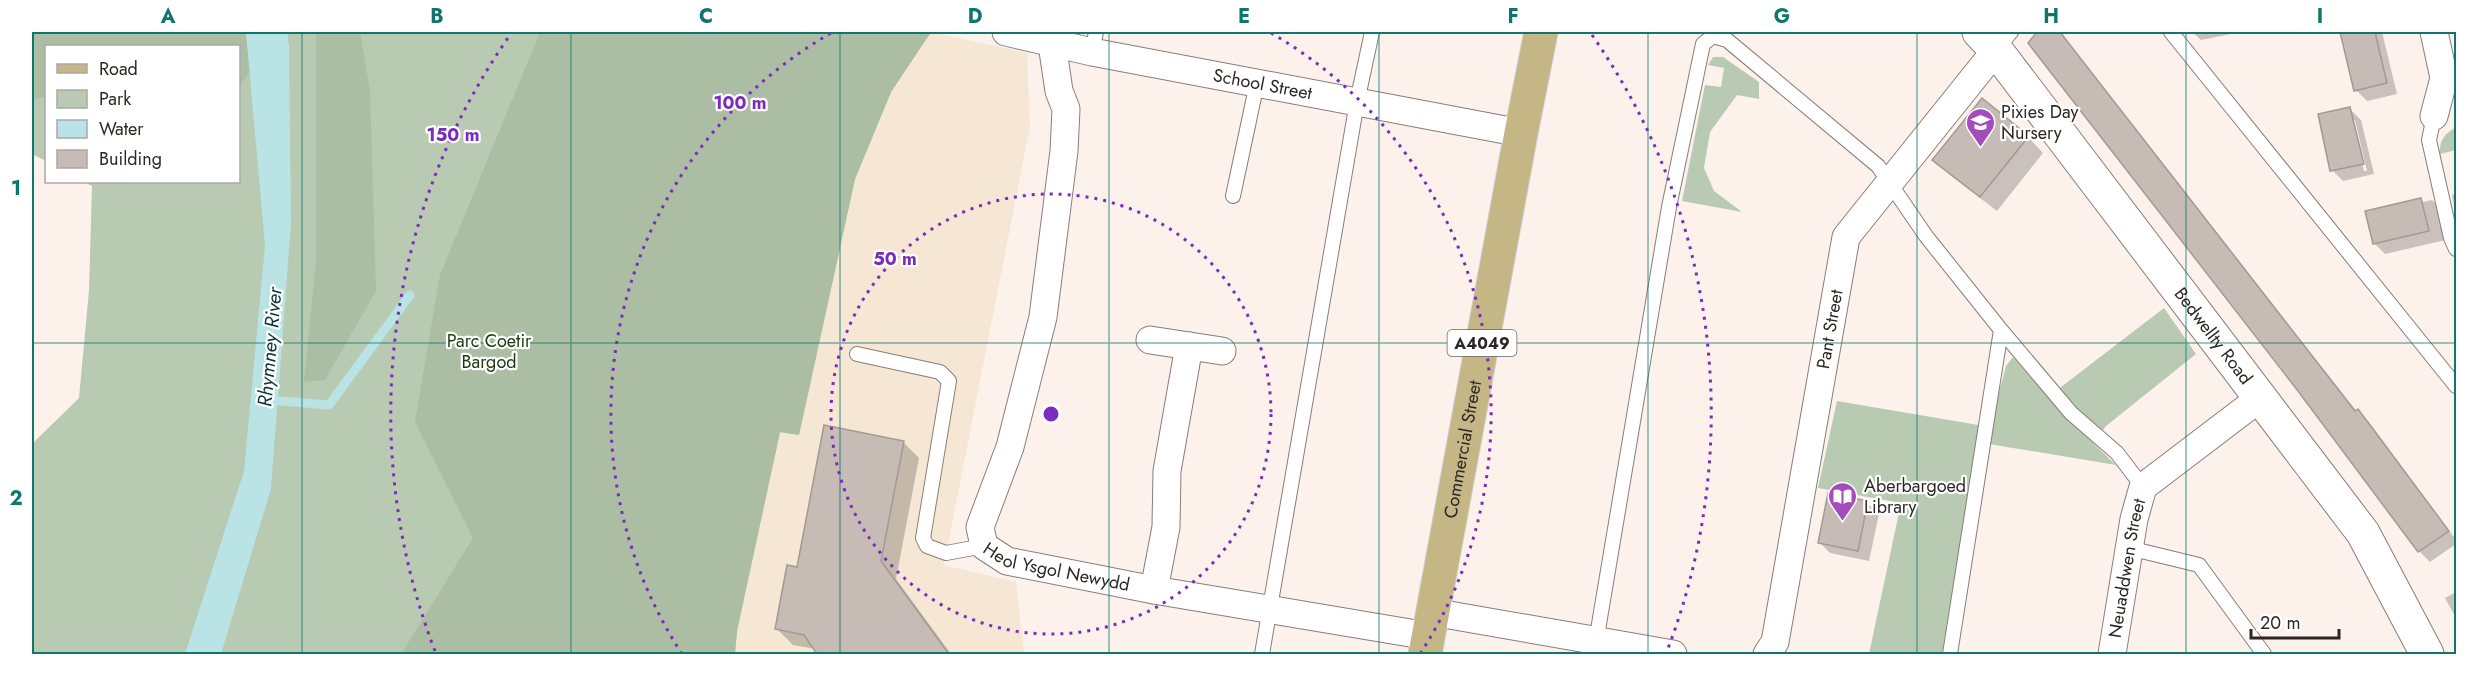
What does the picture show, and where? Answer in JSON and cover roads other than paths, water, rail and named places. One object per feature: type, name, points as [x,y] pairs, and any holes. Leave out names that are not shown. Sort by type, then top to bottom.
[{"type":"main road","name":"Commercial Street","points":[[1429,634],[1541,32]]},
{"type":"main road","name":"Bedwellty Road","points":[[1995,38],[2260,398],[2363,533],[2427,654]]},
{"type":"street","name":"School Street","points":[[1006,32],[1053,44],[1094,42],[1257,83],[1521,133]]},
{"type":"street","points":[[2434,32],[2445,78],[2434,116]]},
{"type":"street","name":"Pant Street","points":[[1767,654],[1775,642],[1846,237],[1995,38]]},
{"type":"street","name":"Heol Ysgol Newydd","points":[[1053,44],[1059,91],[1066,109],[1065,151],[1043,317],[1010,447],[980,527],[984,546],[1007,561],[1154,590],[1429,634]]},
{"type":"street","points":[[1150,340],[1222,351]]},
{"type":"street","points":[[1154,590],[1166,527],[1167,471],[1189,346]]},
{"type":"street","name":"Neuaddwen Street","points":[[2112,654],[2129,548],[2143,487],[2260,398]]},
{"type":"street","points":[[1429,634],[1673,654]]},
{"type":"lane","points":[[1262,654],[1357,102],[1372,32]]},
{"type":"lane","points":[[2171,32],[2457,386]]},
{"type":"lane","points":[[1610,648],[1669,207],[1703,44],[1713,36],[1727,40],[1878,166],[1926,236],[2001,330],[2071,413],[2117,453],[2143,487]]},
{"type":"lane","points":[[1233,196],[1257,83]]},
{"type":"lane","points":[[2434,116],[2429,140],[2432,161],[2451,238],[2457,249]]},
{"type":"lane","points":[[1950,654],[2001,330]]},
{"type":"lane","points":[[857,354],[940,372],[949,381],[923,538],[927,546],[946,553],[984,546]]},
{"type":"lane","points":[[2129,548],[2199,565],[2264,654]]},
{"type":"water","name":"Rhymney River","points":[[246,32],[287,32],[289,50],[291,223],[271,489],[221,654],[185,654],[244,471],[265,246]]},
{"type":"waterway","name":"Rhymney River","points":[[268,400],[329,405],[410,295]]},
{"type":"place","name":"Pixies Day Nursery","points":[[1980,148]]},
{"type":"place","name":"Aberbargoed Library","points":[[1843,522]]},
{"type":"park label","name":"Parc Coetir Bargod","points":[[489,351]]}]
